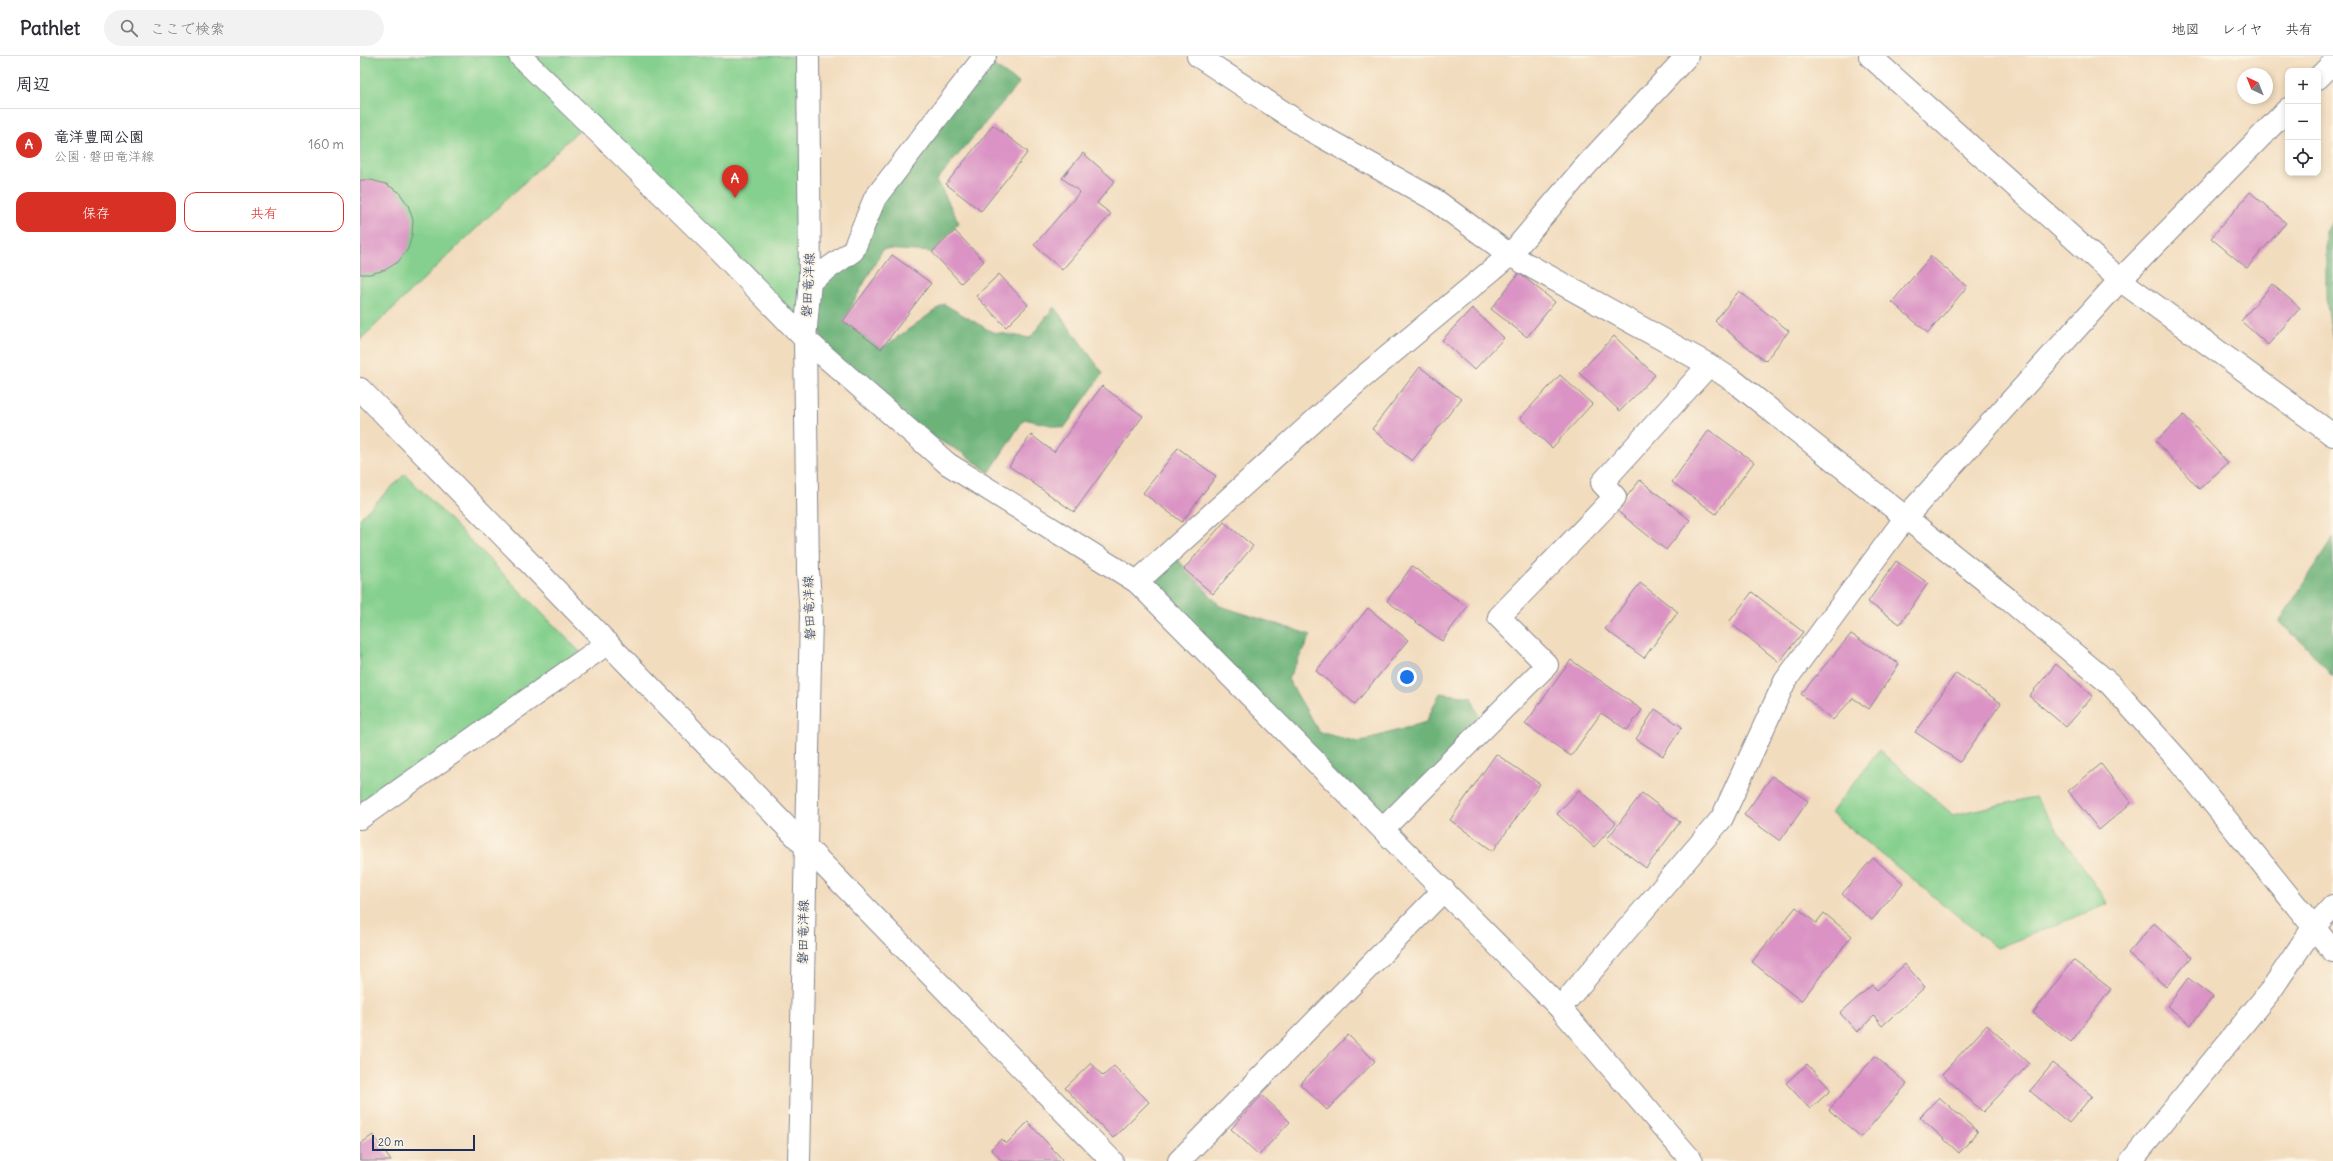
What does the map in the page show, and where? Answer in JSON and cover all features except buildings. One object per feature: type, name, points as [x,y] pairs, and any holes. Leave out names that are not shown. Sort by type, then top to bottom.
[{"type":"street","points":[[520,56],[714,245],[805,339],[948,464],[1137,582],[1560,1008],[1692,1161]]},
{"type":"street","name":"磐田竜洋線","points":[[799,1161],[811,616],[808,571],[805,339],[810,281],[808,56]]},
{"type":"street","points":[[810,281],[853,251],[875,198],[985,56]]},
{"type":"street","points":[[1198,56],[1312,131],[1435,200],[1510,255],[1709,365],[1734,381],[1906,517],[2110,684],[2180,762],[2333,951]]},
{"type":"street","points":[[1137,582],[1356,383],[1510,255],[1582,170],[1687,56]]},
{"type":"street","points":[[1870,56],[2120,280],[2333,435]]},
{"type":"street","points":[[2321,75],[2333,63]]},
{"type":"street","points":[[1560,1008],[1722,818],[1785,681],[1906,517],[2120,280],[2285,112]]},
{"type":"street","points":[[1383,829],[1548,665],[1499,617],[1615,497],[1602,483],[1709,365]]},
{"type":"street","points":[[360,389],[1112,1161]]},
{"type":"street","points":[[360,818],[608,643]]},
{"type":"street","points":[[1179,1161],[1444,890]]},
{"type":"street","points":[[2131,1161],[2271,990],[2313,928],[2333,906]]},
{"type":"green space","points":[[360,56],[521,56],[587,122],[360,340]]},
{"type":"green space","points":[[525,56],[807,56],[805,339]]},
{"type":"green space","points":[[990,63],[1019,83],[937,180],[959,223],[932,252],[883,249],[843,321],[881,349],[944,304],[992,332],[1030,338],[1054,307],[1103,373],[1064,428],[1024,419],[989,473],[963,453],[893,416],[846,375],[807,313],[810,281],[855,261],[875,198]]},
{"type":"green space","points":[[2333,221],[2333,339],[2326,299],[2326,231]]},
{"type":"green space","points":[[405,474],[586,658],[360,818],[360,518]]},
{"type":"green space","points":[[2333,538],[2333,677],[2303,643],[2279,622]]},
{"type":"green space","points":[[1171,552],[1220,606],[1311,635],[1288,679],[1319,732],[1358,742],[1426,722],[1440,693],[1472,697],[1483,729],[1383,829],[1143,577]]},
{"type":"green space","points":[[1879,750],[1953,815],[2035,797],[2108,904],[1997,948],[1831,813]]},
{"type":"place","name":"竜洋豊岡公園","points":[[735,198]]}]
